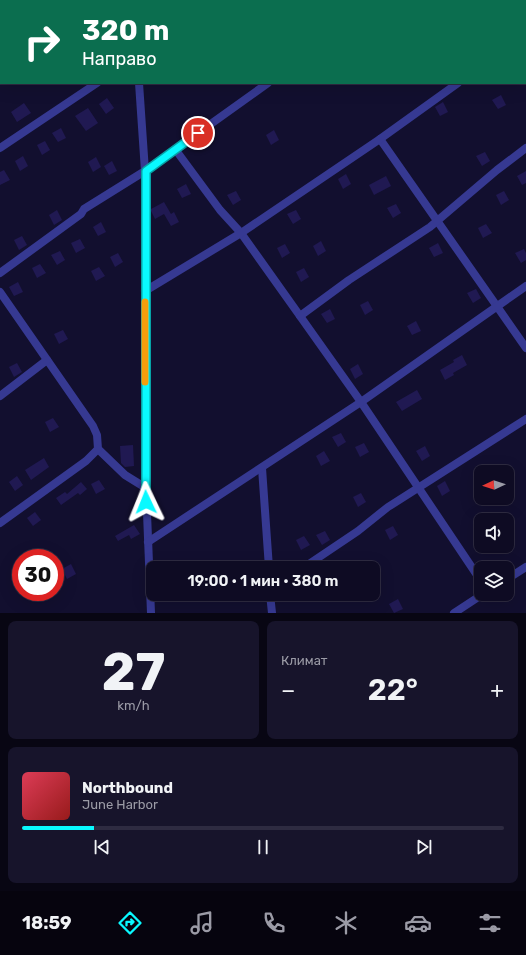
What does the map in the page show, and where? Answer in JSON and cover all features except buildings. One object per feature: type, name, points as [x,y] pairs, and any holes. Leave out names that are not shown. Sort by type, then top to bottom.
[{"type":"street","points":[[0,148],[96,84]]},
{"type":"street","points":[[139,84],[146,171],[146,488],[152,613]]},
{"type":"street","points":[[0,273],[81,214],[84,209],[146,171],[174,149],[267,84]]},
{"type":"street","points":[[145,291],[241,233],[380,139],[457,84]]},
{"type":"street","points":[[380,139],[526,348]]},
{"type":"street","points":[[300,316],[349,280],[437,221],[497,170],[526,148]]},
{"type":"street","points":[[174,149],[220,210],[241,233],[361,402],[474,570]]},
{"type":"street","points":[[148,542],[361,402],[526,286]]},
{"type":"street","points":[[0,292],[93,426],[97,435],[98,449],[125,475],[146,488]]},
{"type":"street","points":[[0,396],[47,360]]},
{"type":"street","points":[[313,561],[358,531],[388,507],[526,419]]},
{"type":"street","points":[[0,523],[86,461],[98,449]]},
{"type":"street","points":[[262,468],[269,561]]},
{"type":"street","points":[[514,575],[526,567]]},
{"type":"street","points":[[454,613],[474,600]]},
{"type":"street","points":[[271,601],[272,613]]},
{"type":"slow traffic","points":[[145,302],[145,382]]},
{"type":"route","points":[[146,502],[146,171],[174,149],[198,133]]}]
